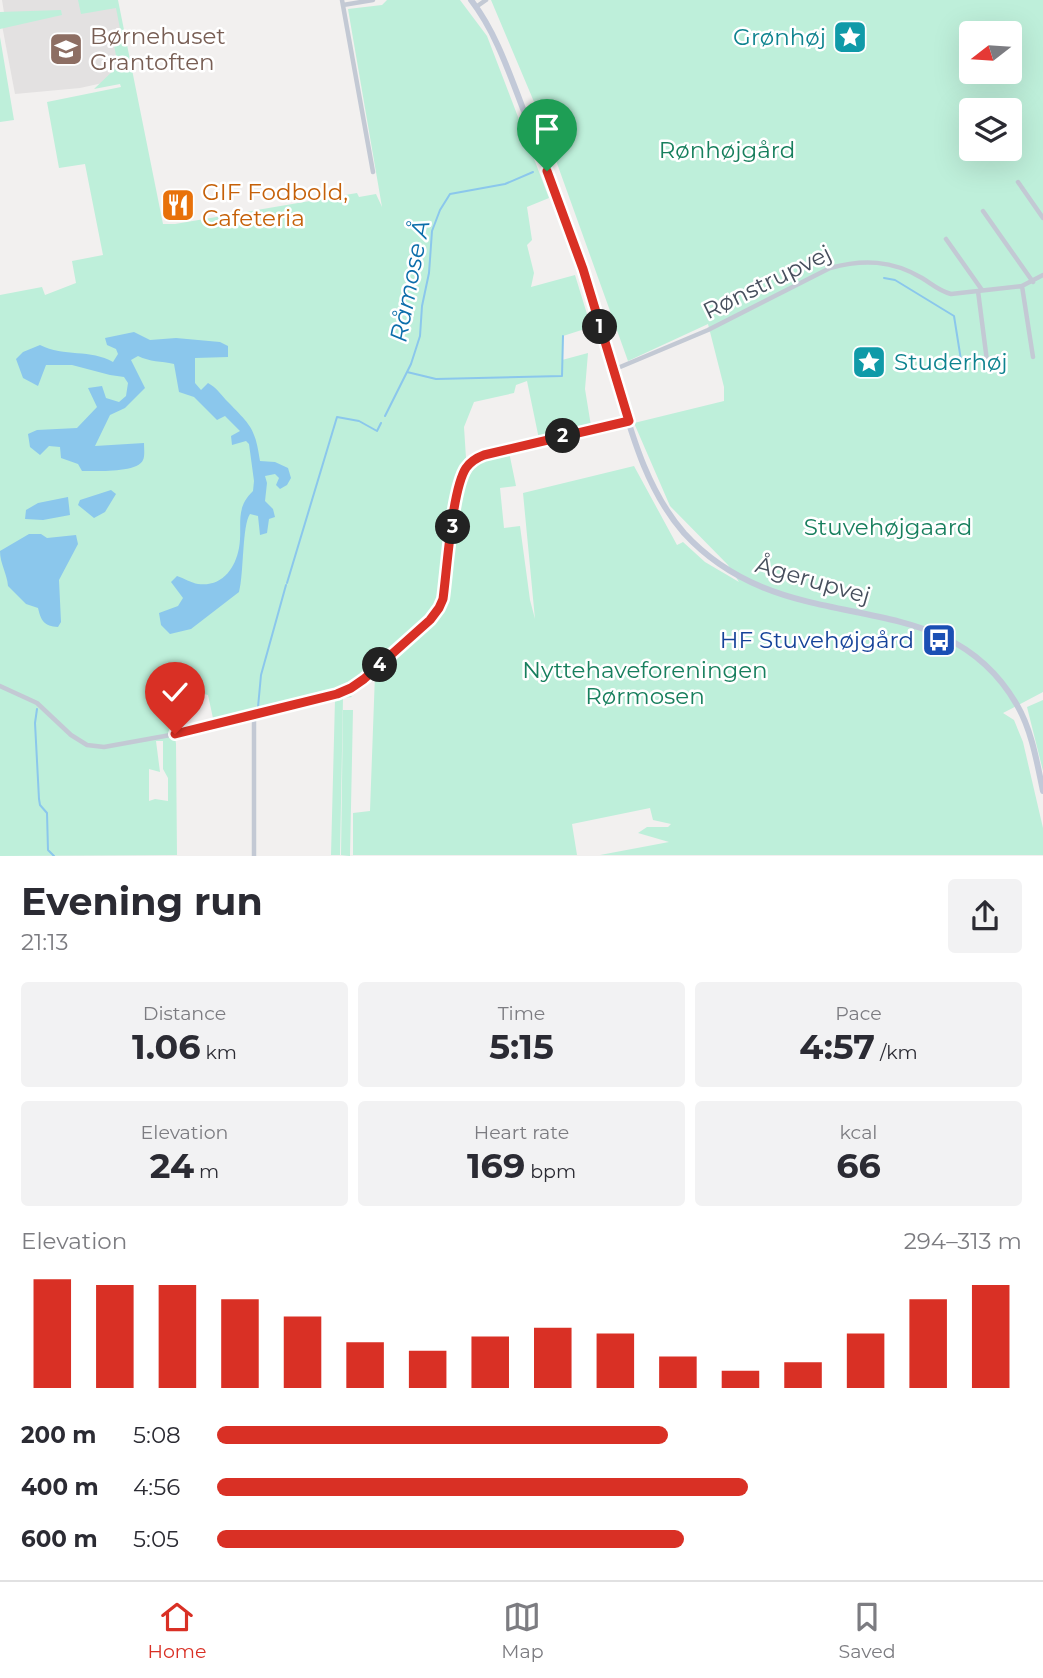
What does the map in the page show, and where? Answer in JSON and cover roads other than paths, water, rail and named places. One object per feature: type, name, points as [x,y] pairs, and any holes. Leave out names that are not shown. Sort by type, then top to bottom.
[{"type":"street","points":[[373,0],[343,2],[373,172]]},
{"type":"street","name":"Ågerupvej","points":[[471,0],[500,51],[571,233],[644,467],[663,505],[704,552],[740,577],[781,594],[916,626],[952,640],[984,663],[1013,699],[1023,718],[1043,791]]},
{"type":"street","points":[[476,7],[486,0]]},
{"type":"street","points":[[1018,182],[1043,218]]},
{"type":"street","points":[[982,211],[1033,282]]},
{"type":"street","points":[[947,239],[980,290],[987,361]]},
{"type":"street","name":"Rønstrupvej","points":[[613,369],[699,334],[830,268],[851,262],[869,261],[907,269],[942,292],[951,294],[1023,286],[1043,275]]},
{"type":"street","points":[[1023,286],[1033,357]]},
{"type":"street","points":[[0,686],[37,703],[87,746],[104,747],[194,730],[337,694],[364,679],[430,620],[439,608],[443,599],[462,476],[474,460],[484,455],[629,421]]},
{"type":"street","points":[[254,713],[254,856]]},
{"type":"water","points":[[134,332],[150,340],[176,338],[220,342],[228,346],[228,357],[195,358],[195,383],[201,390],[208,383],[216,389],[250,427],[260,461],[275,462],[288,468],[291,478],[287,485],[280,489],[276,485],[279,478],[275,474],[265,476],[265,501],[273,509],[275,517],[269,519],[267,533],[260,535],[258,516],[250,514],[247,520],[239,592],[191,629],[170,634],[161,625],[159,613],[178,606],[183,598],[171,582],[177,576],[198,584],[214,583],[226,575],[234,563],[239,548],[241,511],[253,491],[249,444],[246,441],[232,445],[231,436],[240,431],[225,416],[217,420],[194,397],[179,392],[174,364],[138,356],[131,360],[145,388],[125,408],[110,415],[95,446],[144,443],[143,460],[125,469],[82,471],[78,464],[61,458],[60,447],[49,446],[40,455],[30,447],[28,434],[37,430],[77,428],[97,407],[88,388],[102,386],[106,398],[119,402],[126,396],[128,383],[124,377],[72,365],[46,365],[38,386],[23,378],[16,359],[23,352],[40,345],[113,362],[118,354],[116,349],[107,345],[105,338]]},
{"type":"water","points":[[111,490],[116,494],[105,512],[94,518],[78,505],[80,500]]},
{"type":"water","points":[[68,497],[70,515],[43,520],[25,519],[26,510],[38,503]]},
{"type":"water","points":[[29,534],[41,534],[47,538],[76,535],[78,544],[59,580],[61,622],[58,627],[44,622],[38,608],[26,604],[8,586],[0,551]]},
{"type":"waterway","name":"Råmose Å","points":[[385,416],[411,364],[420,336],[432,231],[440,210],[450,194],[505,184],[533,172]]},
{"type":"waterway","points":[[884,278],[895,280],[954,316],[961,360]]},
{"type":"waterway","points":[[407,372],[436,379],[562,376],[563,336]]},
{"type":"waterway","name":"Råmose Å","points":[[287,583],[337,417],[359,421],[377,431],[381,423]]},
{"type":"waterway","name":"Råmose Å","points":[[258,707],[261,675],[286,585]]},
{"type":"waterway","points":[[37,709],[35,723],[39,799],[40,805],[47,813],[48,850],[54,856]]},
{"type":"place","name":"Grønhøj","points":[[850,37]]},
{"type":"place","name":"Børnehuset Grantoften","points":[[66,49]]},
{"type":"place","name":"GIF Fodbold, Cafeteria","points":[[178,205]]},
{"type":"place","name":"Studerhøj","points":[[869,362]]},
{"type":"place","name":"HF Stuvehøjgård","points":[[939,640]]},
{"type":"park label","name":"Rønhøjgård","points":[[727,150]]},
{"type":"park label","name":"Stuvehøjgaard","points":[[888,527]]},
{"type":"park label","name":"Nyttehaveforeningen Rørmosen","points":[[645,683]]}]
